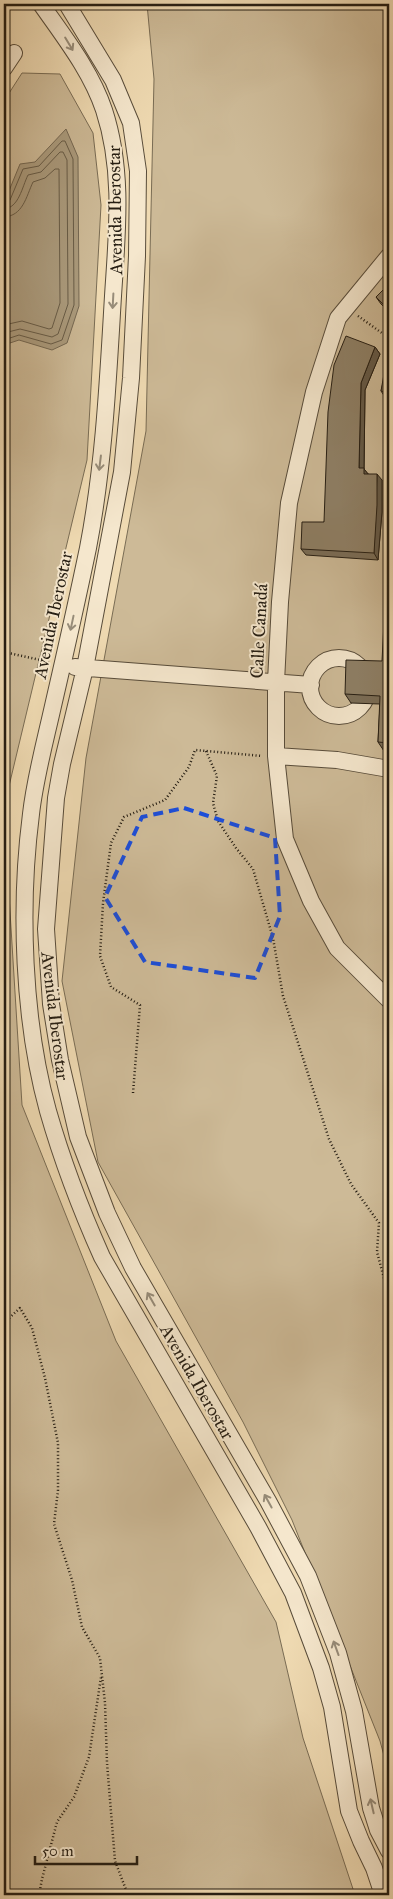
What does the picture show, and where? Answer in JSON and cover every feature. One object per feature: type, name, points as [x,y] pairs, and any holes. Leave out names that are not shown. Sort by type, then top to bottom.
[{"type":"street","name":"Avenida Iberostar","points":[[41,4],[64,36],[95,87],[103,107],[116,161],[118,202],[102,445],[88,545],[31,813],[24,930],[29,1004],[48,1109],[91,1231],[102,1256],[258,1526],[293,1593],[321,1668],[332,1707],[349,1811],[374,1868],[383,1895]]},
{"type":"street","name":"Avenida Iberostar","points":[[67,4],[113,80],[131,123],[138,171],[138,256],[128,423],[122,472],[85,668],[62,764],[56,798],[46,929],[50,1004],[60,1060],[78,1136],[107,1213],[133,1268],[268,1501],[308,1576],[338,1653],[354,1711],[372,1808],[378,1830],[389,1851]]},
{"type":"street","points":[[4,68],[14,53]]},
{"type":"street","name":"Calle Canadá","points":[[389,256],[338,318],[314,392],[289,503],[280,602],[276,682],[276,756],[285,839],[311,901],[337,948],[389,1000]]},
{"type":"street","points":[[62,665],[311,685]]},
{"type":"street","points":[[276,756],[337,760],[389,769]]},
{"type":"path","points":[[347,307],[389,338]]},
{"type":"path","points":[[4,652],[62,665]]},
{"type":"path","points":[[4,692],[8,701],[4,716]]},
{"type":"path","points":[[133,1092],[140,1005],[111,987],[100,956],[103,903],[111,843],[124,816],[165,800],[189,767],[195,750],[276,756]]},
{"type":"path","points":[[206,751],[217,776],[213,802],[218,821],[253,869],[273,938],[283,996],[329,1139],[351,1184],[379,1223],[377,1252],[389,1291]]},
{"type":"path","points":[[4,1323],[20,1308],[32,1328],[45,1378],[58,1443],[58,1490],[54,1524],[72,1580],[82,1627],[100,1658],[106,1703],[107,1763],[115,1861],[128,1895]]},
{"type":"path","points":[[39,1895],[57,1822],[74,1797],[89,1757],[102,1673]]},
{"type":"highlighted area","points":[[184,808],[275,838],[280,916],[255,978],[145,962],[105,897],[142,817]]},
{"type":"shaded area","points":[[147,4],[389,4],[389,1774],[380,1741],[292,1520],[243,1422],[98,1162],[62,981],[86,758],[146,431],[154,79]]},
{"type":"shaded area","points":[[22,73],[60,74],[93,133],[101,205],[87,460],[4,807],[4,101]]},
{"type":"shaded area","points":[[4,815],[22,1105],[116,1341],[276,1622],[303,1738],[355,1895],[4,1895]]},
{"type":"water","points":[[66,129],[78,157],[79,306],[67,343],[52,350],[19,340],[4,345],[4,203],[20,164],[35,162]]},
{"type":"building","points":[[389,284],[389,310],[376,297]]},
{"type":"building","points":[[346,336],[375,347],[361,383],[359,468],[364,468],[364,474],[377,474],[374,553],[301,549],[302,522],[324,522],[328,412],[334,365]]},
{"type":"building","points":[[387,357],[389,358],[389,393],[381,391]]},
{"type":"building","points":[[388,449],[389,470],[387,470]]},
{"type":"building","points":[[384,622],[389,622],[389,743],[378,742],[380,696],[345,694],[346,660],[382,661]]}]
